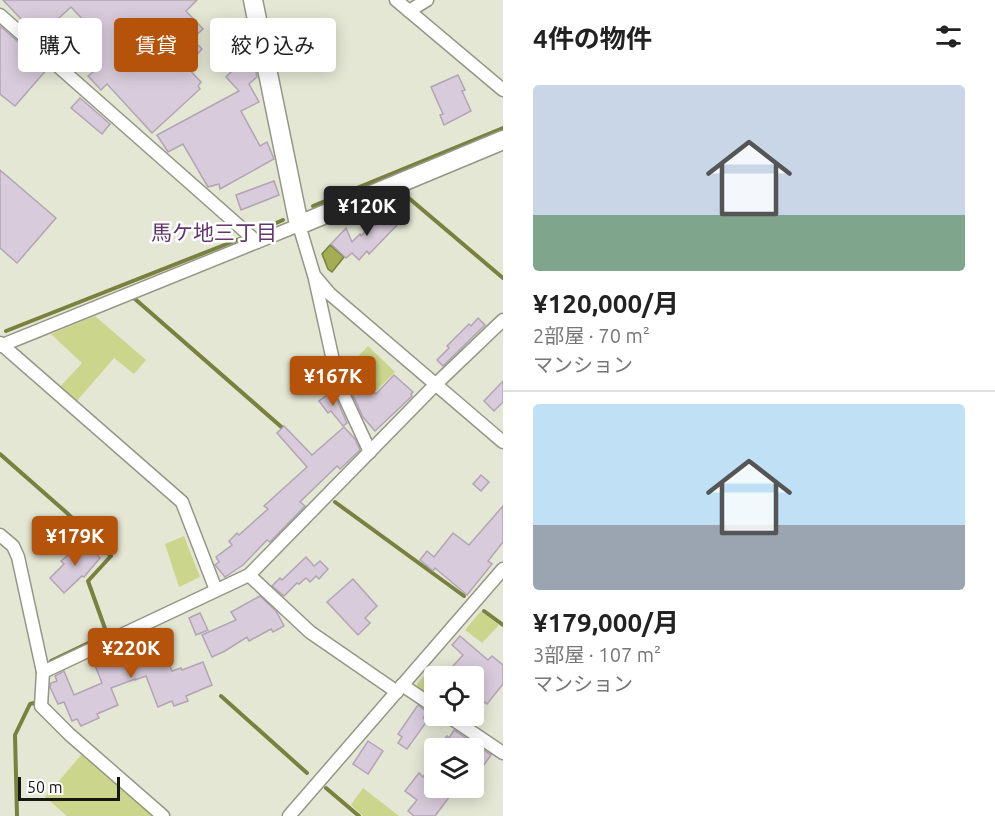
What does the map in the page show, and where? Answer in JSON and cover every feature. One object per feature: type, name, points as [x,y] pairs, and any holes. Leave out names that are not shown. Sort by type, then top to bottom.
[{"type":"street","points":[[253,0],[300,225],[314,275],[338,383],[370,452]]},
{"type":"street","points":[[396,0],[503,90]]},
{"type":"street","points":[[409,11],[427,0]]},
{"type":"street","points":[[0,15],[257,242]]},
{"type":"street","points":[[216,590],[182,502],[1,345],[300,225],[503,140]]},
{"type":"street","points":[[314,275],[330,294],[503,442]]},
{"type":"street","points":[[43,672],[249,575],[436,384],[503,320]]},
{"type":"street","points":[[0,535],[13,546],[18,557],[43,672],[41,706],[69,734],[163,816]]},
{"type":"street","points":[[289,816],[503,569]]},
{"type":"street","points":[[249,575],[310,632],[424,701]]},
{"type":"street","points":[[463,726],[503,753]]},
{"type":"shaded area","points":[[330,245],[344,257],[332,272],[328,269],[322,254]]},
{"type":"shaded area","points":[[95,316],[146,360],[134,374],[114,358],[75,403],[59,388],[82,363],[51,334]]},
{"type":"shaded area","points":[[368,346],[395,372],[376,391],[350,365]]},
{"type":"shaded area","points":[[184,536],[200,577],[179,587],[165,544]]},
{"type":"shaded area","points":[[481,611],[499,625],[482,643],[465,630]]},
{"type":"shaded area","points":[[424,676],[424,695],[418,691],[417,684]]},
{"type":"shaded area","points":[[82,754],[153,816],[67,816],[45,797]]},
{"type":"shaded area","points":[[363,788],[399,816],[363,816],[351,805]]},
{"type":"building","points":[[3,0],[197,0],[186,11],[193,18],[114,18],[114,72],[192,72],[201,82],[198,86],[200,89],[152,133],[107,84],[101,90],[88,76],[93,72],[102,72],[102,18],[81,18],[71,7],[59,18],[20,18]]},
{"type":"building","points":[[198,24],[203,29],[198,34]]},
{"type":"building","points":[[0,26],[18,42],[18,72],[45,72],[15,106],[0,94]]},
{"type":"building","points":[[231,72],[256,72],[257,77],[249,84],[259,102],[241,111],[260,146],[267,142],[274,159],[220,189],[219,184],[208,187],[183,144],[168,152],[157,135],[239,91],[226,77]]},
{"type":"building","points":[[458,75],[471,111],[444,125],[440,115],[443,114],[431,87]]},
{"type":"building","points":[[80,98],[110,124],[102,134],[71,108]]},
{"type":"building","points":[[0,170],[56,218],[17,263],[0,248]]},
{"type":"building","points":[[274,181],[279,195],[241,210],[236,195]]},
{"type":"building","points":[[392,208],[403,219],[369,254],[367,251],[359,260],[352,253],[346,258],[331,244],[346,228],[352,242],[373,224],[375,225]]},
{"type":"building","points":[[478,318],[485,325],[443,366],[437,360],[449,348],[447,346]]},
{"type":"building","points":[[341,358],[376,394],[394,375],[413,392],[412,396],[375,431],[363,417],[346,380]]},
{"type":"building","points":[[503,381],[503,402],[494,411],[484,401]]},
{"type":"building","points":[[333,391],[347,423],[343,426],[331,411],[328,413],[319,401]]},
{"type":"building","points":[[284,426],[312,455],[344,427],[355,439],[360,450],[340,469],[337,466],[300,502],[305,506],[270,542],[267,540],[243,565],[225,577],[215,565],[219,562],[216,557],[232,545],[229,541],[268,509],[264,506],[307,467],[277,433]]},
{"type":"building","points":[[481,475],[489,482],[481,491],[473,484]]},
{"type":"building","points":[[503,506],[503,542],[488,561],[492,564],[467,595],[435,568],[433,571],[420,560],[427,551],[434,557],[453,533],[469,545]]},
{"type":"building","points":[[84,542],[100,558],[84,577],[82,576],[64,593],[50,578],[64,564],[61,561]]},
{"type":"building","points":[[306,557],[314,566],[320,561],[328,569],[319,579],[316,576],[310,582],[306,578],[299,584],[297,583],[284,596],[272,586],[280,578],[282,580]]},
{"type":"building","points":[[353,579],[377,606],[365,618],[370,623],[358,635],[327,602]]},
{"type":"building","points":[[260,596],[276,611],[284,626],[273,632],[271,629],[249,641],[247,637],[212,657],[202,635],[236,620],[231,612]]},
{"type":"building","points":[[200,613],[208,630],[196,635],[189,618]]},
{"type":"building","points":[[156,633],[172,671],[181,668],[182,670],[203,662],[212,685],[186,696],[188,701],[174,706],[172,701],[158,707],[146,676],[111,688],[118,705],[97,714],[99,718],[81,726],[77,719],[72,721],[64,702],[58,704],[50,687],[51,683],[57,681],[55,676],[64,671],[74,695],[102,683],[92,658],[139,637],[140,640]]},
{"type":"building","points":[[460,636],[488,660],[492,656],[503,665],[503,684],[487,704],[484,703],[484,666],[453,666],[463,655],[452,645]]},
{"type":"building","points":[[418,705],[424,710],[424,725],[407,749],[398,743],[402,737],[398,734]]},
{"type":"building","points":[[454,730],[466,738],[449,738]]},
{"type":"building","points":[[368,741],[383,751],[368,774],[353,764]]},
{"type":"building","points":[[484,750],[491,755],[484,765]]},
{"type":"building","points":[[419,773],[424,776],[424,798],[448,798],[435,816],[414,816],[408,811],[417,800],[405,791]]},
{"type":"waterway","points":[[313,206],[503,128]]},
{"type":"waterway","points":[[404,194],[503,278]]},
{"type":"waterway","points":[[260,230],[283,220]]},
{"type":"waterway","points":[[6,331],[242,238]]},
{"type":"waterway","points":[[135,299],[286,431]]},
{"type":"waterway","points":[[0,454],[67,513],[111,556],[88,581],[107,634],[51,661]]},
{"type":"waterway","points":[[335,502],[464,596]]},
{"type":"waterway","points":[[484,611],[503,625]]},
{"type":"waterway","points":[[221,696],[307,773]]},
{"type":"waterway","points":[[17,816],[15,735],[30,704],[34,703]]},
{"type":"waterway","points":[[326,788],[359,816]]},
{"type":"district","name":"馬ケ地三丁目","points":[[214,233]]}]
